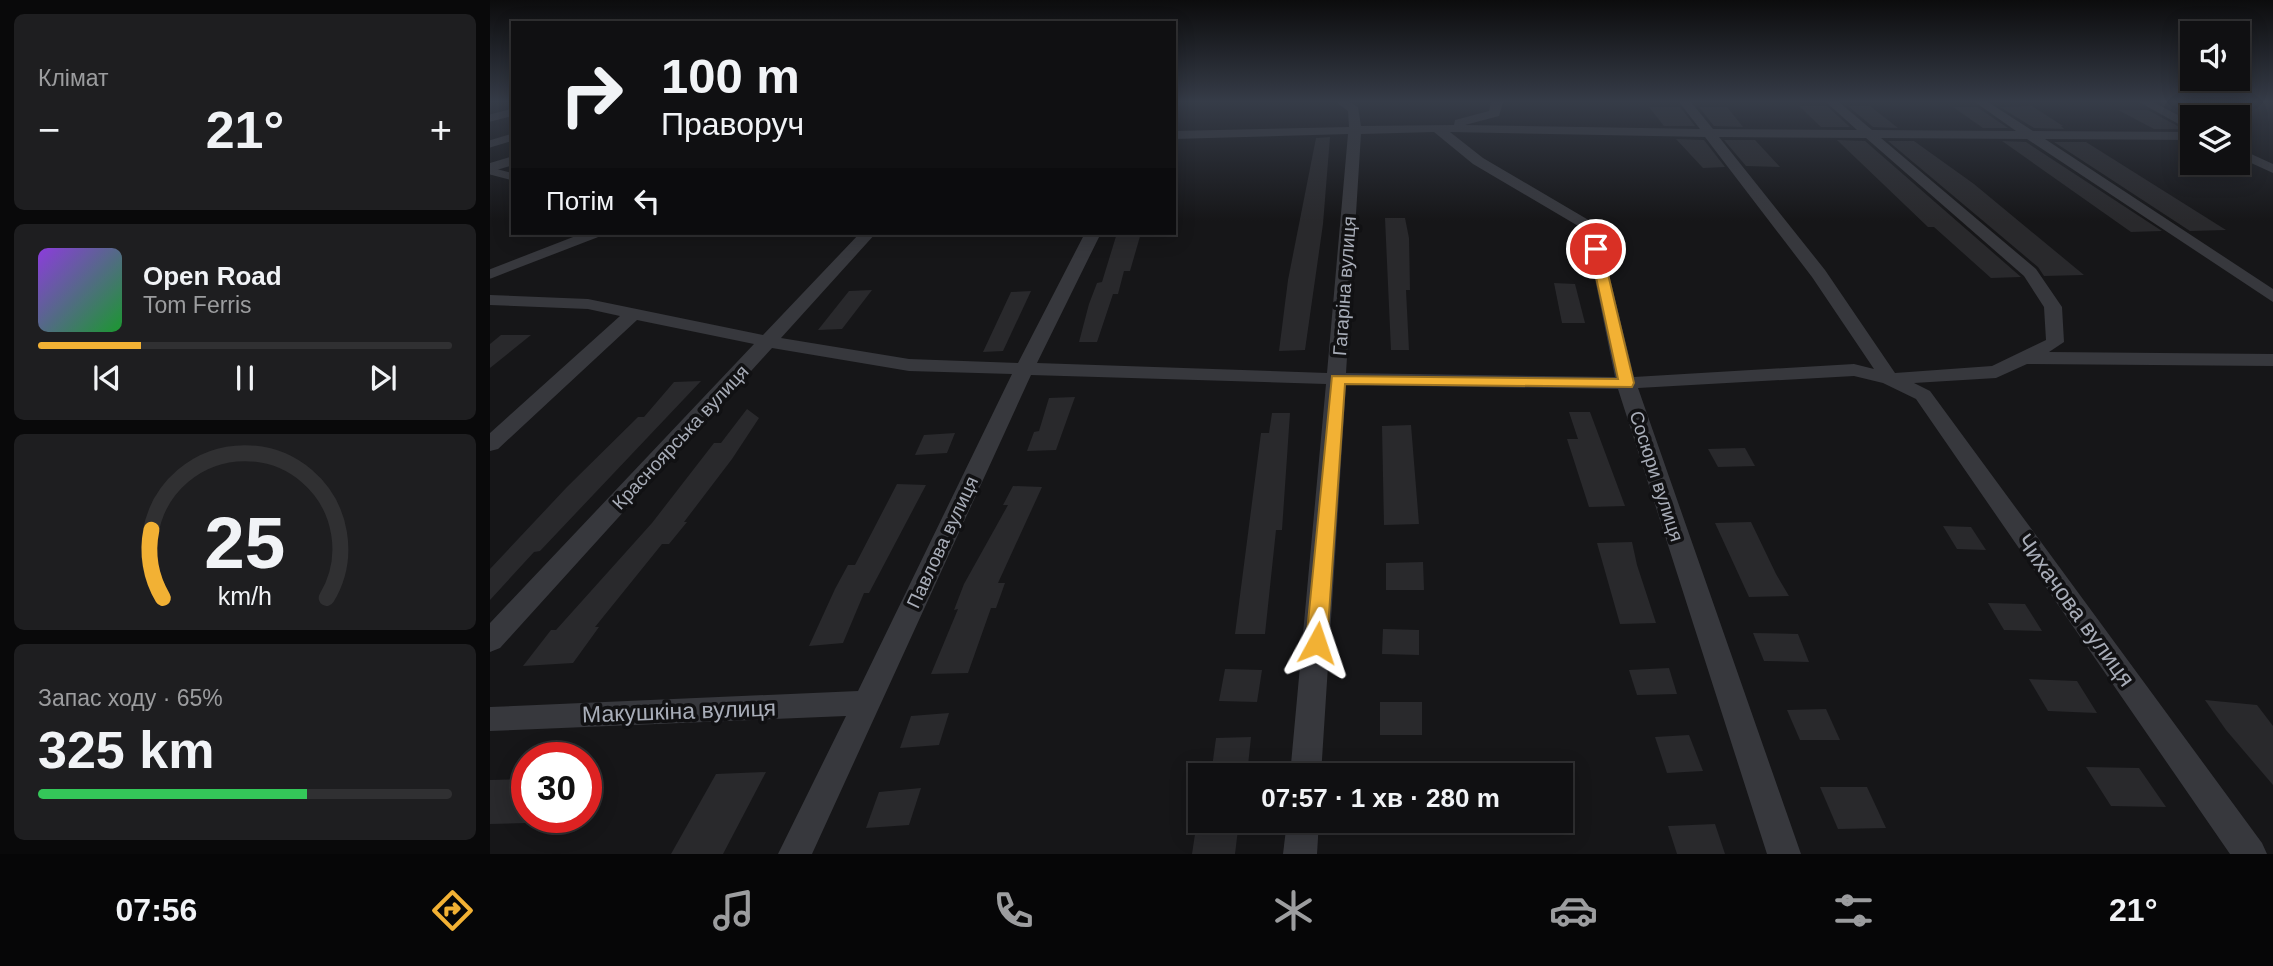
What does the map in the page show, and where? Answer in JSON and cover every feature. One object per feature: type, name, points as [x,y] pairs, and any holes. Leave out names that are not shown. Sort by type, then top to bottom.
[{"type":"street","name":"Гагаріна вулиця","points":[[1307,763],[1354,142]]},
{"type":"street","name":"Сосюри вулиця","points":[[1454,142],[1478,161],[1592,228],[1626,383],[1784,854]]},
{"type":"street","points":[[1718,142],[1819,274],[1890,379]]},
{"type":"street","points":[[490,300],[588,304],[769,342],[909,365],[1338,380],[1626,383],[1854,370],[1890,379],[1996,372],[2055,342],[2053,307],[2030,273],[1878,142]]},
{"type":"street","points":[[2045,142],[2273,297]]},
{"type":"street","points":[[490,158],[509,161]]},
{"type":"street","points":[[2250,158],[2273,169]]},
{"type":"street","points":[[490,169],[509,161]]},
{"type":"street","name":"Красноярська вулиця","points":[[490,640],[866,235]]},
{"type":"street","name":"Павлова вулиця","points":[[795,854],[869,703],[1021,370],[1092,235]]},
{"type":"street","points":[[490,315],[510,300]]},
{"type":"street","points":[[490,444],[634,313]]},
{"type":"street","points":[[2025,358],[2273,360]]},
{"type":"street","name":"Чихачова вулиця","points":[[1890,379],[1923,395],[2250,854]]},
{"type":"street","name":"Макушкіна вулиця","points":[[490,719],[869,703]]},
{"type":"street","points":[[1300,854],[1302,833]]},
{"type":"lane","points":[[490,169],[511,176]]},
{"type":"lane","points":[[490,274],[591,235]]},
{"type":"building","points":[[1315,142],[1330,142],[1323,224],[1305,350],[1279,351],[1288,280]]},
{"type":"building","points":[[1679,142],[1705,142],[1725,167],[1703,168]]},
{"type":"building","points":[[1726,142],[1757,142],[1780,167],[1746,166]]},
{"type":"building","points":[[1839,142],[1866,142],[2021,277],[1991,278],[1934,227],[1928,227]]},
{"type":"building","points":[[1889,142],[1915,142],[1974,184],[2084,275],[2044,276],[2038,267]]},
{"type":"building","points":[[2003,142],[2026,142],[2162,231],[2131,232]]},
{"type":"building","points":[[2054,142],[2086,142],[2226,230],[2190,231]]},
{"type":"building","points":[[1385,218],[1405,218],[1409,238],[1410,290],[1406,290],[1409,350],[1391,350]]},
{"type":"building","points":[[1116,235],[1140,235],[1130,271],[1124,271],[1118,294],[1113,294],[1097,342],[1079,342],[1097,283],[1102,282]]},
{"type":"building","points":[[1554,283],[1575,284],[1585,323],[1562,323]]},
{"type":"building","points":[[872,290],[842,329],[818,330],[849,291]]},
{"type":"building","points":[[1031,291],[1003,351],[983,352],[1011,292]]},
{"type":"building","points":[[501,335],[531,335],[490,368],[490,344]]},
{"type":"building","points":[[701,381],[490,600],[490,569],[567,487],[638,417],[644,417],[674,382]]},
{"type":"building","points":[[1075,397],[1056,450],[1027,451],[1034,432],[1039,431],[1049,398]]},
{"type":"building","points":[[747,409],[759,418],[732,459],[684,522],[687,522],[669,544],[662,544],[595,627],[599,627],[573,663],[523,666],[551,630],[556,630],[652,523],[714,443],[721,443]]},
{"type":"building","points":[[1569,412],[1590,412],[1625,506],[1589,507],[1567,439],[1578,439]]},
{"type":"building","points":[[1272,413],[1290,413],[1282,530],[1276,530],[1265,634],[1235,634],[1261,433],[1269,433]]},
{"type":"building","points":[[1411,425],[1419,524],[1384,525],[1382,426]]},
{"type":"building","points":[[955,433],[947,453],[915,455],[924,435]]},
{"type":"building","points":[[1745,448],[1755,466],[1718,467],[1708,449]]},
{"type":"building","points":[[897,484],[926,485],[869,593],[864,593],[843,643],[809,646],[848,565],[855,565]]},
{"type":"building","points":[[1013,486],[1042,487],[998,583],[1005,583],[996,608],[991,608],[968,673],[931,674],[958,609],[954,610],[964,584],[1008,505],[1003,505]]},
{"type":"building","points":[[1751,522],[1789,596],[1749,597],[1715,523]]},
{"type":"building","points":[[1943,526],[1971,527],[1986,550],[1957,549]]},
{"type":"building","points":[[1632,542],[1656,623],[1620,624],[1597,543]]},
{"type":"building","points":[[1423,562],[1424,590],[1386,590],[1386,563]]},
{"type":"building","points":[[1988,603],[2025,604],[2042,631],[2004,630]]},
{"type":"building","points":[[1383,629],[1419,630],[1419,655],[1382,654]]},
{"type":"building","points":[[1753,633],[1798,634],[1809,662],[1764,661]]},
{"type":"building","points":[[1669,668],[1677,694],[1637,695],[1629,670]]},
{"type":"building","points":[[1225,669],[1262,670],[1257,702],[1219,701]]},
{"type":"building","points":[[2029,679],[2077,681],[2097,713],[2048,711]]},
{"type":"building","points":[[2205,700],[2257,705],[2273,726],[2273,785],[2226,730]]},
{"type":"building","points":[[1380,702],[1422,702],[1422,735],[1380,735]]},
{"type":"building","points":[[1826,709],[1840,740],[1800,740],[1787,710]]},
{"type":"building","points":[[949,713],[939,745],[900,748],[911,716]]},
{"type":"building","points":[[1689,735],[1703,771],[1667,773],[1655,737]]},
{"type":"building","points":[[1251,737],[1248,763],[1213,763],[1216,738]]},
{"type":"building","points":[[2086,767],[2139,768],[2166,807],[2111,806]]},
{"type":"building","points":[[766,772],[723,854],[671,854],[716,774]]},
{"type":"building","points":[[511,779],[511,823],[490,824],[490,780]]},
{"type":"building","points":[[1820,787],[1867,787],[1886,828],[1838,829]]},
{"type":"building","points":[[921,788],[909,825],[866,828],[879,792]]},
{"type":"building","points":[[1715,824],[1725,854],[1677,854],[1668,826]]},
{"type":"building","points":[[1195,833],[1238,833],[1235,854],[1192,854]]},
{"type":"route","points":[[1317,643],[1338,380],[1626,383],[1596,249]]}]
